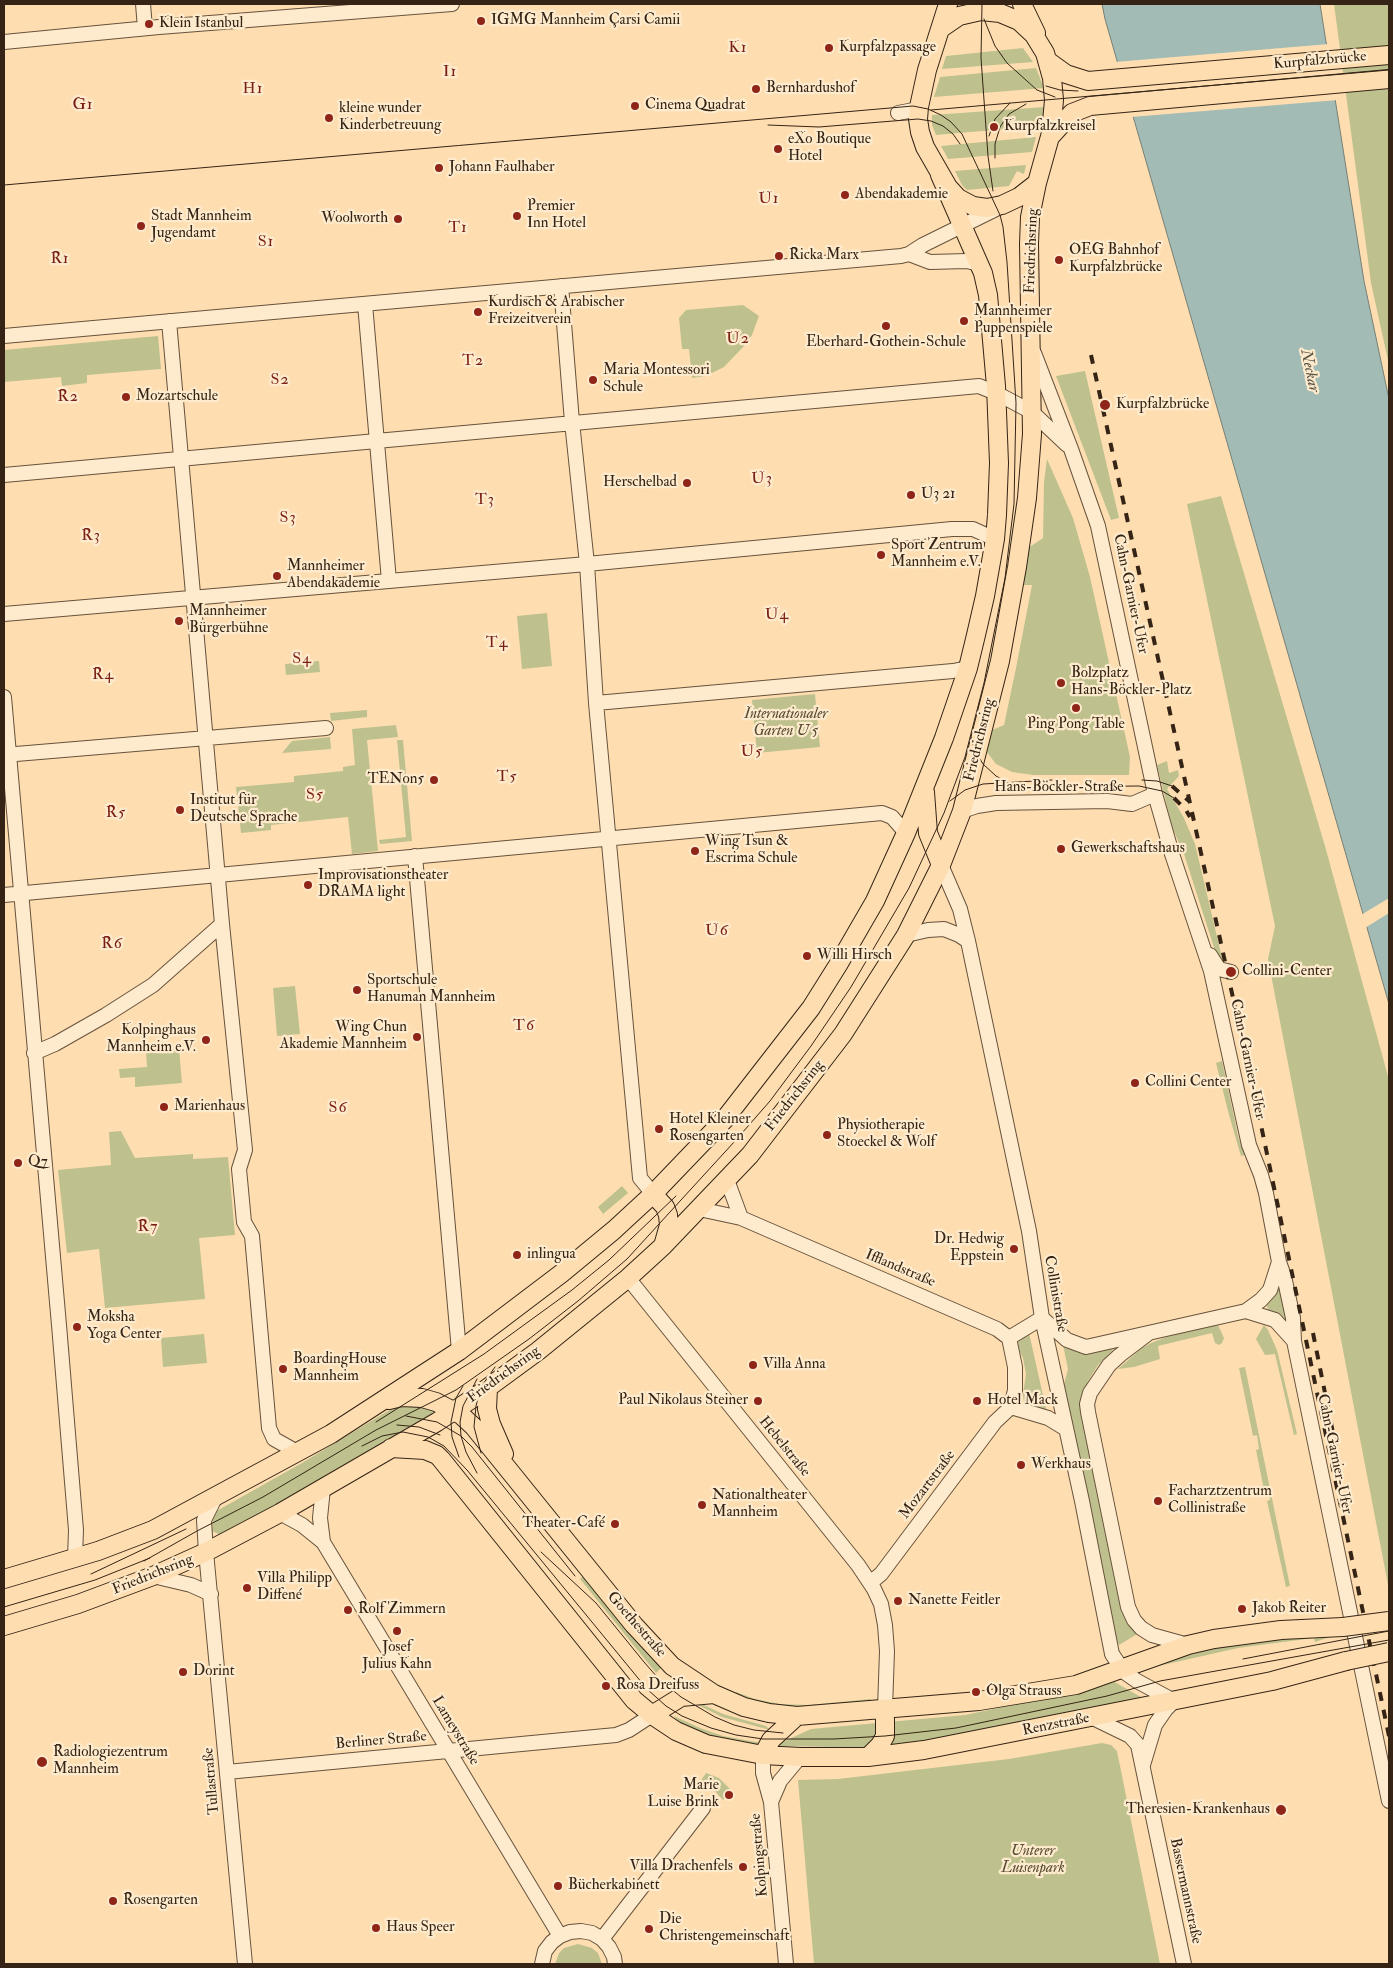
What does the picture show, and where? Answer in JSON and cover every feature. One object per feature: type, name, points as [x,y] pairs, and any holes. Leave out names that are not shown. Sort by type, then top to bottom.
[{"type":"main road","points":[[948,4],[927,70],[919,109],[920,132],[940,176],[954,194],[968,204],[987,208],[1002,205],[1019,197],[1037,183],[1051,136],[1054,96],[1052,78],[1048,61],[1022,8]]},
{"type":"main road","points":[[940,29],[949,22],[970,13],[987,11],[1000,13],[1019,21],[1040,43]]},
{"type":"main road","name":"Kurpfalzbrücke","points":[[1048,61],[1066,74],[1088,81],[1389,55]]},
{"type":"main road","name":"Kurpfalzbrücke","points":[[1051,136],[1072,113],[1090,106],[1389,79]]},
{"type":"main road","name":"Friedrichsring","points":[[4,1579],[110,1547],[153,1530],[299,1453],[386,1400],[460,1351],[562,1273],[614,1230],[653,1194],[724,1120],[811,1008],[875,901],[906,832],[944,738],[968,668],[985,596],[998,515],[1000,463],[988,295],[984,274],[956,228],[940,176]]},
{"type":"main road","name":"Friedrichsring","points":[[4,1626],[78,1604],[153,1576],[206,1552],[280,1513],[454,1411],[488,1388],[538,1351],[628,1278],[663,1246],[766,1135],[843,1034],[906,935],[942,865],[962,811],[1000,661],[1027,498],[1032,434],[1029,238],[1030,218],[1037,183]]},
{"type":"main road","points":[[925,786],[928,833],[942,865]]},
{"type":"main road","points":[[653,1194],[665,1207],[668,1216],[669,1225],[663,1246]]},
{"type":"main road","points":[[488,1388],[487,1409],[491,1424],[504,1451],[505,1466]]},
{"type":"main road","name":"Goethestraße","points":[[386,1400],[416,1397],[436,1402],[454,1411],[474,1427],[653,1648],[677,1670],[714,1694],[744,1707],[769,1713],[797,1716],[885,1709]]},
{"type":"main road","points":[[390,1448],[425,1450],[441,1458],[634,1700],[652,1716],[676,1731],[706,1744],[763,1755],[771,1739],[797,1716]]},
{"type":"main road","points":[[868,1757],[880,1745],[885,1736],[885,1709],[980,1702],[1076,1685],[1188,1645],[1240,1634],[1343,1627],[1389,1620]]},
{"type":"main road","name":"Renzstraße","points":[[763,1755],[868,1757],[924,1750],[1272,1681],[1346,1661],[1389,1652]]},
{"type":"main road","points":[[652,1716],[681,1697],[714,1694]]},
{"type":"street","points":[[143,4],[145,28]]},
{"type":"street","points":[[4,42],[342,8],[452,4]]},
{"type":"street","points":[[898,112],[919,109]]},
{"type":"street","points":[[4,336],[909,254],[1002,205]]},
{"type":"street","points":[[909,254],[930,262],[967,261],[979,264]]},
{"type":"street","points":[[561,286],[572,422],[587,564],[596,703],[640,1178],[653,1194]]},
{"type":"street","points":[[365,304],[389,581]]},
{"type":"street","points":[[169,321],[222,924],[245,1150],[240,1169],[244,1222],[252,1236],[269,1428],[274,1439],[299,1453]]},
{"type":"street","name":"Cahn-Garnier-Ufer","points":[[1032,348],[1071,449],[1104,547],[1155,794],[1172,854],[1200,936],[1216,996],[1249,1145],[1266,1193],[1279,1262],[1293,1318],[1294,1341],[1389,1801]]},
{"type":"street","points":[[4,475],[975,386],[996,393],[1032,412],[1071,449]]},
{"type":"street","points":[[4,614],[587,564],[952,529],[973,529],[994,539]]},
{"type":"street","points":[[596,703],[953,671],[968,668]]},
{"type":"street","points":[[4,697],[6,754],[76,1530],[75,1558]]},
{"type":"street","points":[[6,754],[326,728]]},
{"type":"street","name":"Hans-Böckler-Straße","points":[[962,811],[996,803],[1107,801],[1132,804],[1155,794]]},
{"type":"street","points":[[4,895],[882,813],[892,817],[906,832]]},
{"type":"street","points":[[415,856],[460,1351]]},
{"type":"street","name":"Collinistraße","points":[[942,865],[960,909],[968,941],[1029,1230],[1035,1284],[1112,1654],[1121,1669],[1137,1681],[1174,1701]]},
{"type":"street","points":[[34,1053],[55,1044],[106,1016],[153,985],[222,924]]},
{"type":"street","points":[[906,935],[928,930],[944,929],[968,941]]},
{"type":"street","points":[[1200,936],[1216,966],[1231,972],[1221,981],[1216,996]]},
{"type":"street","points":[[726,1180],[741,1218]]},
{"type":"street","name":"Ifflandstraße","points":[[699,1209],[741,1218],[997,1329],[1009,1338]]},
{"type":"street","points":[[1066,1429],[1048,1418],[1011,1407],[1015,1390],[1015,1367],[1009,1338],[1042,1318],[1067,1340],[1086,1347],[1246,1311],[1261,1300],[1270,1290],[1279,1262]]},
{"type":"street","name":"Hebelstraße","points":[[628,1278],[870,1583],[880,1604],[885,1625],[887,1651],[885,1709]]},
{"type":"street","points":[[1246,1311],[1275,1320],[1294,1341]]},
{"type":"street","points":[[1149,1334],[1109,1365],[1090,1393],[1087,1404],[1088,1412],[1128,1607],[1134,1620],[1141,1628],[1152,1635],[1188,1645]]},
{"type":"street","name":"Mozartstraße","points":[[870,1583],[880,1574],[995,1422],[1011,1407]]},
{"type":"street","name":"Lameystraße","points":[[322,1488],[320,1518],[323,1542]]},
{"type":"street","name":"Tullastraße","points":[[215,1498],[204,1520],[206,1552],[245,1964]]},
{"type":"street","name":"Lameystraße","points":[[280,1513],[306,1528],[323,1542],[560,1936]]},
{"type":"street","points":[[153,1576],[191,1585],[210,1594]]},
{"type":"street","name":"Bassermannstraße","points":[[1143,1766],[1155,1725],[1174,1701]]},
{"type":"street","name":"Berliner Straße","points":[[227,1772],[616,1735],[629,1730],[652,1716]]},
{"type":"street","name":"Bassermannstraße","points":[[1093,1718],[1130,1736],[1138,1745],[1184,1964]]},
{"type":"street","name":"Kolpingstraße","points":[[763,1755],[763,1773],[771,1802],[786,1964]]},
{"type":"street","name":"Kolpingstraße","points":[[771,1802],[780,1782],[800,1757]]},
{"type":"street","points":[[602,1939],[703,1808]]},
{"type":"street","points":[[542,1964],[545,1951],[552,1942],[570,1932],[581,1931],[592,1933],[602,1939],[609,1947],[615,1964]]},
{"type":"green space","points":[[1334,4],[1389,4],[1389,365],[1371,283]]},
{"type":"green space","points":[[1023,48],[1033,62],[942,69],[946,56]]},
{"type":"green space","points":[[1036,68],[1044,88],[934,97],[940,77]]},
{"type":"green space","points":[[1045,107],[1040,126],[936,135],[932,125],[932,115]]},
{"type":"green space","points":[[1036,137],[1032,152],[948,159],[941,146]]},
{"type":"green space","points":[[1026,165],[1024,174],[1017,171],[1009,186],[967,190],[962,185],[955,171]]},
{"type":"green space","points":[[743,305],[759,316],[752,335],[724,367],[706,376],[692,378],[689,349],[682,349],[679,318],[686,310]]},
{"type":"green space","points":[[158,336],[161,369],[87,375],[87,383],[62,386],[61,377],[4,382],[4,350]]},
{"type":"green space","points":[[1085,371],[1119,518],[1111,520],[1056,376]]},
{"type":"green space","points":[[1047,459],[1073,518],[1090,577],[1130,757],[1129,775],[1033,775],[1012,772],[996,764],[986,751],[992,730],[1004,725],[1016,668],[1032,585],[1023,585],[1028,548],[1043,538],[1044,482]]},
{"type":"green space","points":[[1221,496],[1325,846],[1389,1080],[1389,1590],[1268,959],[1275,926],[1187,504]]},
{"type":"green space","points":[[547,613],[552,666],[522,669],[517,616]]},
{"type":"green space","points":[[319,661],[320,672],[286,675],[285,664]]},
{"type":"green space","name":"Internationaler Garten U 5","points":[[815,694],[820,747],[757,753],[752,700]]},
{"type":"green space","points":[[367,710],[367,717],[331,721],[330,713]]},
{"type":"green space","points":[[396,725],[398,737],[367,740],[378,851],[352,854],[348,817],[271,825],[271,830],[241,833],[236,787],[294,782],[294,776],[343,771],[343,767],[355,765],[352,729]]},
{"type":"green space","points":[[330,737],[331,749],[282,753],[292,741]]},
{"type":"green space","points":[[397,740],[403,740],[412,841],[380,844],[379,840],[406,837]]},
{"type":"green space","points":[[1167,761],[1169,773],[1178,770],[1179,776],[1167,789],[1184,818],[1195,844],[1223,962],[1218,960],[1184,854],[1172,827],[1157,765]]},
{"type":"green space","points":[[295,986],[300,1034],[277,1036],[273,988]]},
{"type":"green space","points":[[179,1048],[182,1083],[135,1087],[135,1077],[120,1078],[119,1069],[147,1067],[146,1051]]},
{"type":"green space","points":[[1222,1061],[1239,1140],[1243,1142],[1248,1154],[1241,1156],[1216,1063]]},
{"type":"green space","points":[[121,1131],[135,1158],[193,1154],[193,1159],[228,1157],[235,1235],[199,1238],[205,1299],[105,1308],[99,1249],[67,1253],[58,1170],[111,1165],[109,1132]]},
{"type":"green space","points":[[622,1186],[628,1193],[603,1214],[598,1207]]},
{"type":"green space","points":[[1277,1286],[1286,1318],[1285,1321],[1269,1314],[1266,1302]]},
{"type":"green space","points":[[1218,1325],[1224,1338],[1219,1345],[1215,1343],[1212,1333],[1158,1346],[1160,1359],[1134,1367],[1118,1369],[1142,1348],[1151,1343],[1169,1336]]},
{"type":"green space","points":[[1264,1325],[1277,1350],[1297,1434],[1294,1435],[1275,1354],[1265,1355],[1256,1339]]},
{"type":"green space","points":[[1029,1333],[1047,1413],[1024,1403],[1023,1394],[1026,1374],[1018,1342]]},
{"type":"green space","points":[[204,1334],[207,1363],[163,1367],[161,1338]]},
{"type":"green space","points":[[1063,1345],[1085,1352],[1102,1351],[1112,1347],[1113,1350],[1098,1365],[1088,1381],[1083,1395],[1139,1633],[1119,1645],[1113,1631],[1064,1384],[1068,1369]]},
{"type":"green space","points":[[1245,1367],[1290,1586],[1286,1587],[1267,1501],[1270,1500],[1269,1494],[1265,1495],[1256,1450],[1259,1449],[1257,1435],[1253,1436],[1239,1368]]},
{"type":"green space","points":[[413,1405],[439,1411],[287,1502],[221,1535],[212,1531],[213,1513],[302,1463],[391,1409]]},
{"type":"green space","points":[[584,1575],[650,1656],[662,1667],[656,1673],[580,1579]]},
{"type":"green space","points":[[1336,1635],[1315,1642],[1314,1638],[1238,1648],[1154,1667],[1151,1664],[1178,1654],[1257,1639]]},
{"type":"green space","points":[[1113,1681],[1146,1700],[891,1748],[774,1746],[811,1729],[965,1715],[1079,1691]]},
{"type":"green space","points":[[736,1692],[755,1699],[780,1704],[808,1705],[871,1699],[868,1703],[808,1708],[780,1707],[755,1702],[735,1695]]},
{"type":"green space","points":[[693,1700],[723,1714],[766,1726],[770,1730],[722,1717],[690,1701]]},
{"type":"green space","points":[[674,1716],[723,1736],[762,1743],[760,1746],[722,1739],[679,1723]]},
{"type":"green space","name":"Unterer Luisenpark","points":[[1102,1743],[1111,1745],[1117,1751],[1160,1964],[814,1964],[798,1780],[838,1779],[1009,1759]]},
{"type":"green space","points":[[706,1773],[719,1778],[731,1790],[723,1800],[713,1789],[698,1785]]},
{"type":"green space","points":[[578,1944],[592,1948],[598,1953],[602,1964],[555,1964],[559,1953],[564,1948]]},
{"type":"water","name":"Neckar","points":[[1102,4],[1320,4],[1364,281],[1389,399],[1389,1004],[1105,19]]},
{"type":"pier","points":[[1329,44],[1338,100],[1131,117],[1115,62]]},
{"type":"pier","points":[[1389,898],[1389,913],[1365,928],[1361,915]]},
{"type":"tram line","points":[[982,4],[981,58],[988,156],[993,191]]},
{"type":"tram line","points":[[984,19],[995,46],[1007,63],[1037,90],[1055,97]]},
{"type":"tram line","points":[[931,110],[1389,70]]},
{"type":"tram line","points":[[1046,86],[1060,90],[1078,91]]},
{"type":"tram line","points":[[989,136],[995,119],[1010,103]]},
{"type":"tram line","points":[[995,158],[995,144],[1000,127],[1009,114],[1026,104]]},
{"type":"tram line","points":[[4,185],[913,106],[928,109],[941,115],[951,122],[962,134],[1000,215],[1007,262],[1016,403],[1014,504],[1005,578],[984,683],[965,757],[944,813],[909,888],[851,987],[811,1046],[770,1101],[627,1259],[578,1301],[529,1339],[456,1390],[376,1430],[263,1497],[144,1561]]},
{"type":"tram line","points":[[768,125],[819,127],[918,119],[931,121],[943,126],[953,134],[960,144]]},
{"type":"tram line","points":[[971,737],[975,751],[983,764],[996,776],[1007,782]]},
{"type":"tram line","points":[[950,801],[965,790],[983,784],[1052,780]]},
{"type":"tram line","points":[[1142,780],[1157,781],[1172,786]]},
{"type":"tram line","points":[[1042,787],[1139,786],[1162,791],[1174,798]]},
{"type":"tram line","points":[[376,1422],[484,1354],[572,1290],[609,1260],[676,1196]]},
{"type":"tram line","points":[[481,1453],[474,1427],[476,1406],[481,1387],[495,1367]]},
{"type":"tram line","points":[[477,1379],[463,1406],[460,1422],[461,1436],[466,1452],[477,1473]]},
{"type":"tram line","points":[[459,1457],[452,1437],[451,1422],[456,1398],[463,1386]]},
{"type":"tram line","points":[[406,1416],[437,1422],[461,1436],[472,1447],[575,1576]]},
{"type":"tram line","points":[[397,1425],[419,1427],[440,1435]]},
{"type":"tram line","points":[[362,1446],[382,1436],[403,1432],[428,1437],[444,1446],[467,1470],[647,1689],[666,1706],[682,1716],[711,1728],[736,1735],[763,1739],[834,1739],[885,1736],[956,1728],[1107,1696],[1160,1681],[1389,1640]]},
{"type":"tram line","points":[[91,1574],[186,1529]]},
{"type":"tram line","points":[[541,1552],[596,1603],[658,1678],[681,1697],[715,1717],[734,1725],[754,1730],[783,1733]]},
{"type":"tram line","points":[[4,1607],[95,1580],[150,1558]]},
{"type":"tram line","points":[[1243,1659],[1389,1631]]},
{"type":"railway","points":[[1091,355],[1258,1111],[1389,1736]]},
{"type":"railway","points":[[1172,786],[1189,801]]},
{"type":"railway","points":[[1174,798],[1190,817]]},
{"type":"railway","points":[[1313,1333],[1341,1473]]},
{"type":"place","name":"IGMG Mannheim Çarsi Camii","points":[[481,21]]},
{"type":"place","name":"Klein Istanbul","points":[[149,24]]},
{"type":"place","name":"Kurpfalzpassage","points":[[829,48]]},
{"type":"place","name":"Bernhardushof","points":[[756,89]]},
{"type":"place","name":"Cinema Quadrat","points":[[635,106]]},
{"type":"place","name":"kleine wunder Kinderbetreuung","points":[[329,118]]},
{"type":"place","name":"Kurpfalzkreisel","points":[[994,127]]},
{"type":"place","name":"eXo Boutique Hotel","points":[[778,149]]},
{"type":"place","name":"Johann Faulhaber","points":[[439,168]]},
{"type":"place","name":"Abendakademie","points":[[845,195]]},
{"type":"place","name":"Premier Inn Hotel","points":[[517,216]]},
{"type":"place","name":"Woolworth","points":[[398,219]]},
{"type":"place","name":"Stadt Mannheim Jugendamt","points":[[141,226]]},
{"type":"place","name":"Ricka Marx","points":[[779,256]]},
{"type":"place","name":"OEG Bahnhof Kurpfalzbrücke","points":[[1059,260]]},
{"type":"place","name":"Kurdisch & Arabischer Freizeitverein","points":[[478,312]]},
{"type":"place","name":"Mannheimer Puppenspiele","points":[[964,321]]},
{"type":"place","name":"Eberhard-Gothein-Schule","points":[[886,326]]},
{"type":"place","name":"Maria Montessori Schule","points":[[593,380]]},
{"type":"place","name":"Mozartschule","points":[[126,397]]},
{"type":"place","name":"Kurpfalzbrücke","points":[[1105,405]]},
{"type":"place","name":"Herschelbad","points":[[687,483]]},
{"type":"place","name":"U3 21","points":[[911,495]]},
{"type":"place","name":"Sport Zentrum Mannheim e.V.","points":[[881,555]]},
{"type":"place","name":"Mannheimer Abendakademie","points":[[277,576]]},
{"type":"place","name":"Mannheimer Bürgerbühne","points":[[179,621]]},
{"type":"place","name":"Bolzplatz Hans-Böckler-Platz","points":[[1061,683]]},
{"type":"place","name":"Ping Pong Table","points":[[1076,708]]},
{"type":"place","name":"TENon5","points":[[434,780]]},
{"type":"place","name":"Institut für Deutsche Sprache","points":[[180,810]]},
{"type":"place","name":"Gewerkschaftshaus","points":[[1061,849]]},
{"type":"place","name":"Wing Tsun & Escrima Schule","points":[[695,851]]},
{"type":"place","name":"Improvisationstheater DRAMA light","points":[[308,885]]},
{"type":"place","name":"Willi Hirsch","points":[[807,956]]},
{"type":"place","name":"Collini-Center","points":[[1231,972]]},
{"type":"place","name":"Sportschule Hanuman Mannheim","points":[[357,990]]},
{"type":"place","name":"Wing Chun Akademie Mannheim","points":[[417,1037]]},
{"type":"place","name":"Kolpinghaus Mannheim e.V.","points":[[206,1040]]},
{"type":"place","name":"Collini Center","points":[[1135,1083]]},
{"type":"place","name":"Marienhaus","points":[[164,1107]]},
{"type":"place","name":"Hotel Kleiner Rosengarten","points":[[659,1129]]},
{"type":"place","name":"Physiotherapie Stoeckel & Wolf","points":[[827,1135]]},
{"type":"place","name":"Q7","points":[[18,1163]]},
{"type":"place","name":"Dr. Hedwig Eppstein","points":[[1014,1249]]},
{"type":"place","name":"inlingua","points":[[517,1255]]},
{"type":"place","name":"Moksha Yoga Center","points":[[77,1327]]},
{"type":"place","name":"Villa Anna","points":[[753,1365]]},
{"type":"place","name":"BoardingHouse Mannheim","points":[[283,1369]]},
{"type":"place","name":"Paul Nikolaus Steiner","points":[[758,1401]]},
{"type":"place","name":"Hotel Mack","points":[[977,1401]]},
{"type":"place","name":"Werkhaus","points":[[1021,1465]]},
{"type":"place","name":"Facharztzentrum Collinistraße","points":[[1158,1501]]},
{"type":"place","name":"Nationaltheater Mannheim","points":[[702,1505]]},
{"type":"place","name":"Theater-Café","points":[[615,1524]]},
{"type":"place","name":"Villa Philipp Diffené","points":[[247,1588]]},
{"type":"place","name":"Nanette Feitler","points":[[898,1601]]},
{"type":"place","name":"Jakob Reiter","points":[[1242,1609]]},
{"type":"place","name":"Rolf Zimmern","points":[[348,1610]]},
{"type":"place","name":"Josef Julius Kahn","points":[[397,1631]]},
{"type":"place","name":"Dorint","points":[[183,1672]]},
{"type":"place","name":"Rosa Dreifuss","points":[[606,1686]]},
{"type":"place","name":"Olga Strauss","points":[[976,1692]]},
{"type":"place","name":"Radiologiezentrum Mannheim","points":[[42,1762]]},
{"type":"place","name":"Marie Luise Brink","points":[[729,1795]]},
{"type":"place","name":"Theresien-Krankenhaus","points":[[1281,1810]]},
{"type":"place","name":"Villa Drachenfels","points":[[743,1867]]},
{"type":"place","name":"Bücherkabinett","points":[[558,1886]]},
{"type":"place","name":"Rosengarten","points":[[113,1901]]},
{"type":"place","name":"Haus Speer","points":[[376,1928]]},
{"type":"place","name":"Die Christengemeinschaft","points":[[649,1929]]},
{"type":"district","name":"K1","points":[[738,49]]},
{"type":"district","name":"I1","points":[[450,73]]},
{"type":"district","name":"H1","points":[[253,90]]},
{"type":"district","name":"G1","points":[[83,106]]},
{"type":"district","name":"U1","points":[[769,200]]},
{"type":"district","name":"T1","points":[[458,229]]},
{"type":"district","name":"S1","points":[[266,243]]},
{"type":"district","name":"R1","points":[[60,260]]},
{"type":"district","name":"U2","points":[[738,340]]},
{"type":"district","name":"T2","points":[[473,362]]},
{"type":"district","name":"S2","points":[[280,381]]},
{"type":"district","name":"R2","points":[[68,398]]},
{"type":"district","name":"U3","points":[[762,480]]},
{"type":"district","name":"T3","points":[[485,501]]},
{"type":"district","name":"S3","points":[[288,519]]},
{"type":"district","name":"R3","points":[[91,537]]},
{"type":"district","name":"U4","points":[[777,616]]},
{"type":"district","name":"T4","points":[[497,644]]},
{"type":"district","name":"S4","points":[[302,660]]},
{"type":"district","name":"R4","points":[[103,676]]},
{"type":"district","name":"U5","points":[[752,753]]},
{"type":"district","name":"T5","points":[[507,778]]},
{"type":"district","name":"S5","points":[[315,796]]},
{"type":"district","name":"R5","points":[[116,814]]},
{"type":"district","name":"U6","points":[[717,932]]},
{"type":"district","name":"R6","points":[[112,945]]},
{"type":"district","name":"T6","points":[[524,1027]]},
{"type":"district","name":"S6","points":[[338,1109]]},
{"type":"district","name":"R7","points":[[148,1228]]}]
